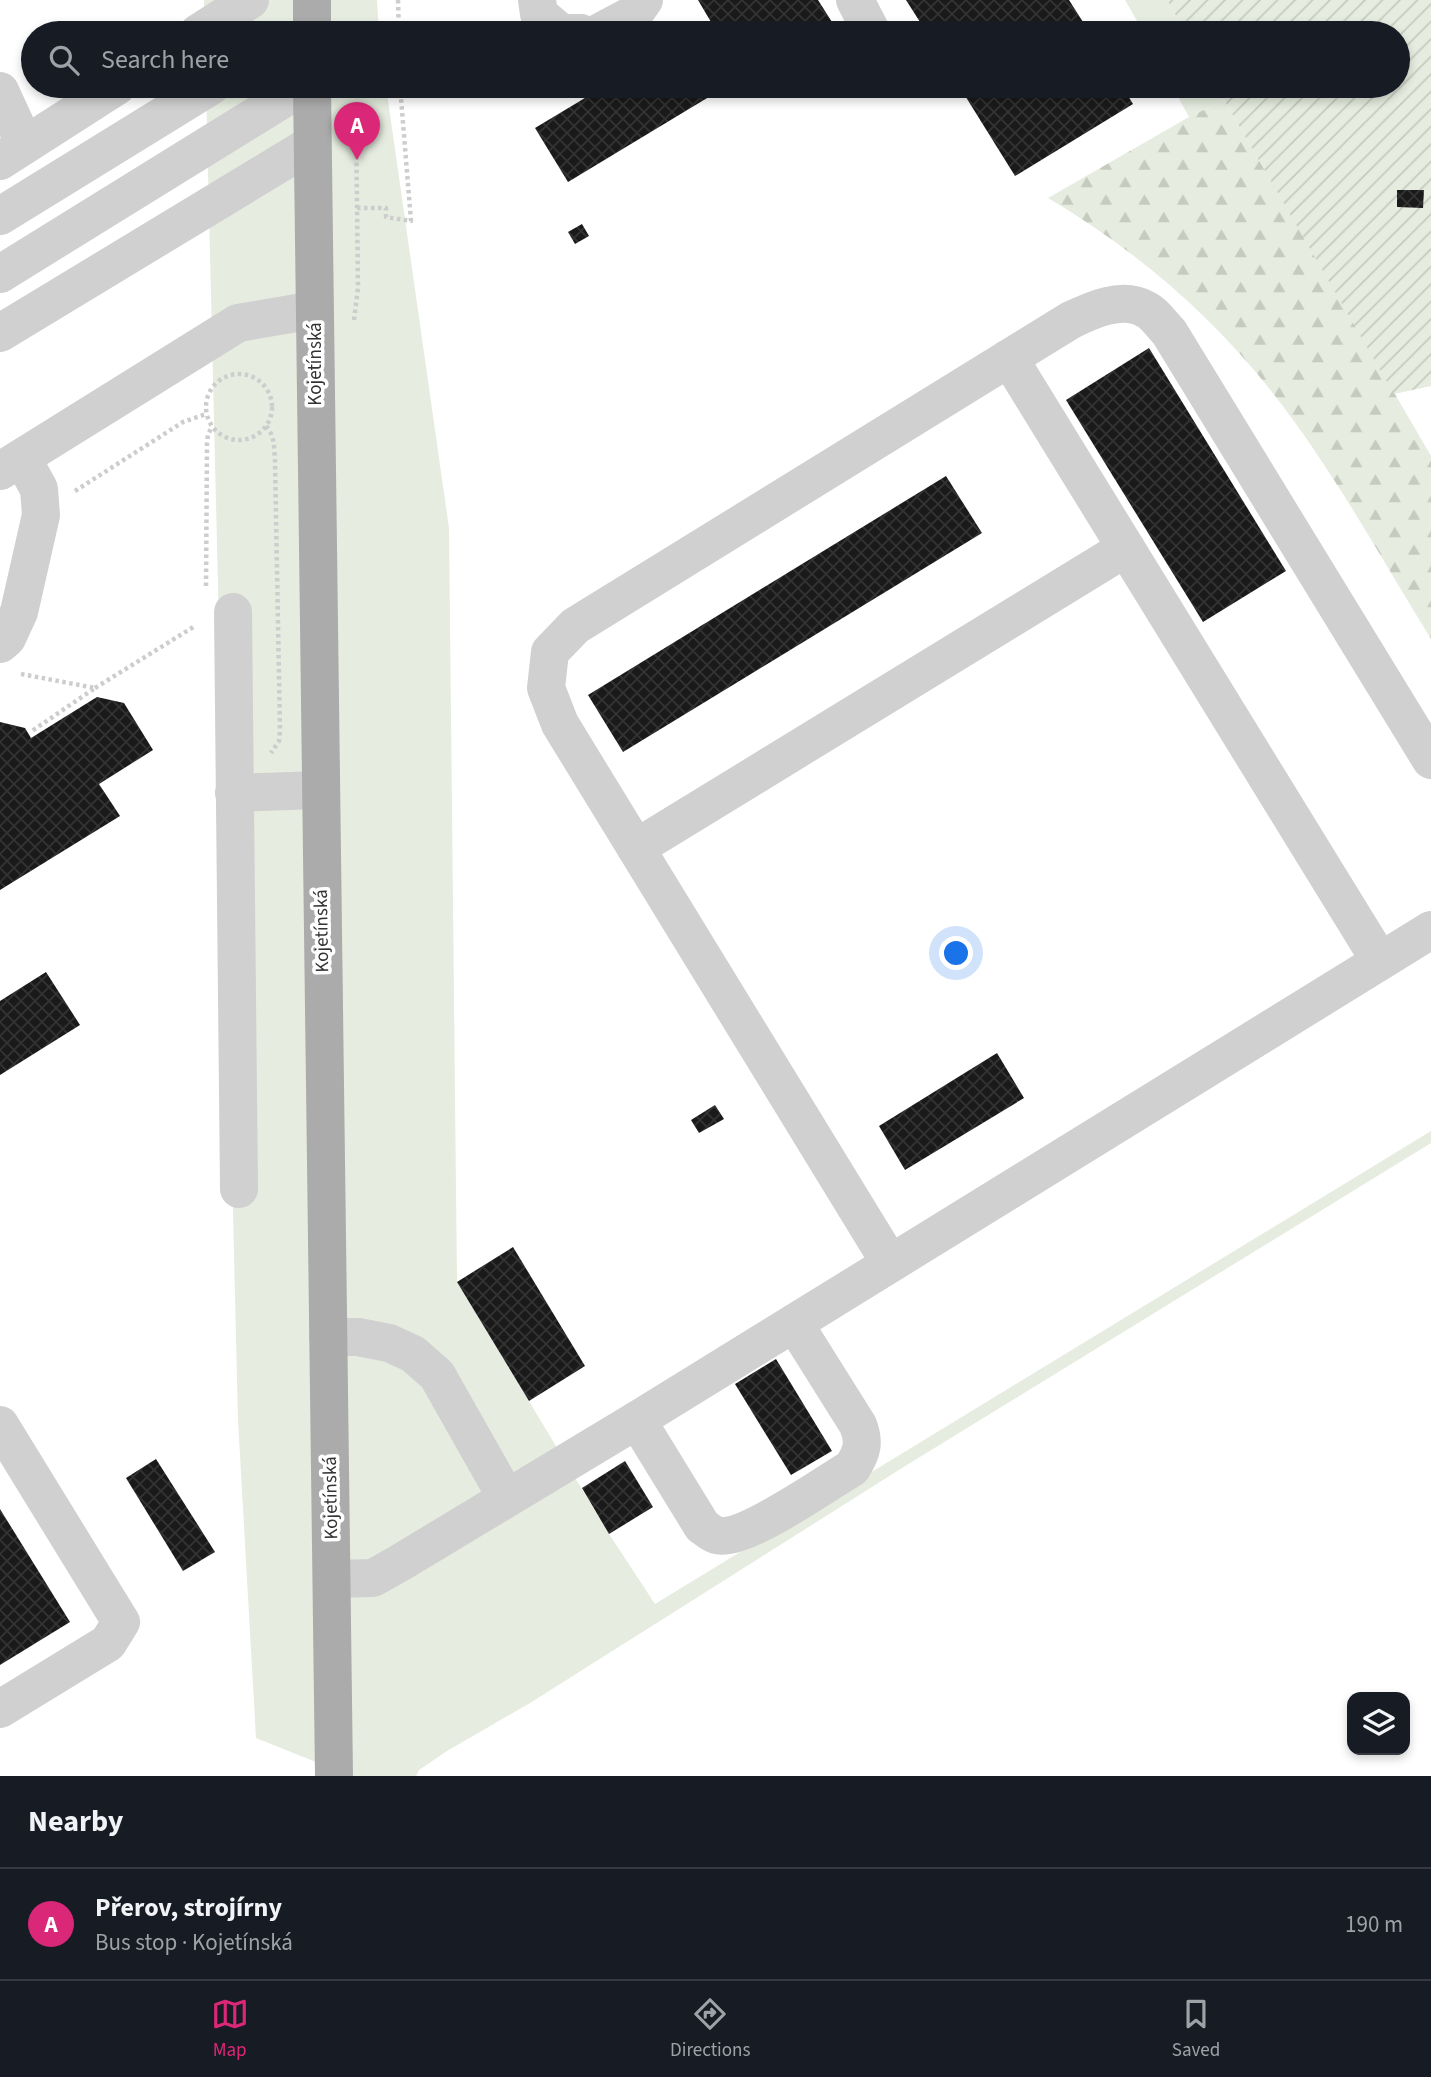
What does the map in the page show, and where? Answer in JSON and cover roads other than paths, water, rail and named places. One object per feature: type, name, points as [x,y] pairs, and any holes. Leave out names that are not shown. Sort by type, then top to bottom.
[{"type":"main road","name":"Kojetínská","points":[[312,98],[334,1776]]},
{"type":"lane","points":[[217,21],[250,0]]},
{"type":"lane","points":[[537,0],[539,14],[547,21]]},
{"type":"lane","points":[[620,21],[634,13],[644,0]]},
{"type":"lane","points":[[855,0],[866,21]]},
{"type":"lane","points":[[0,91],[13,153],[98,98]]},
{"type":"lane","points":[[0,216],[192,98]]},
{"type":"lane","points":[[0,274],[285,98]]},
{"type":"lane","points":[[0,333],[312,145]]},
{"type":"lane","points":[[890,1263],[560,724],[547,688],[550,652],[575,626],[1071,320],[1098,307],[1121,304],[1145,309],[1169,332],[1431,760]]},
{"type":"lane","points":[[9,659],[7,638],[19,612],[41,511],[39,489],[11,465],[238,323],[314,310]]},
{"type":"lane","points":[[1009,358],[1380,961]]},
{"type":"lane","points":[[636,848],[1126,548]]},
{"type":"lane","points":[[220,616],[234,793],[239,1189]]},
{"type":"lane","points":[[234,793],[320,790]]},
{"type":"lane","points":[[332,1579],[373,1578],[637,1420],[1431,930]]},
{"type":"lane","points":[[637,1420],[702,1526],[717,1536],[738,1533],[761,1524],[852,1468],[861,1454],[863,1440],[858,1425],[794,1323]]},
{"type":"lane","points":[[328,1337],[358,1336],[389,1343],[413,1354],[437,1375],[506,1497]]},
{"type":"lane","points":[[0,1425],[121,1622],[108,1643],[0,1709]]},
{"type":"place","name":"Přerov, strojírny","points":[[357,160]]}]
